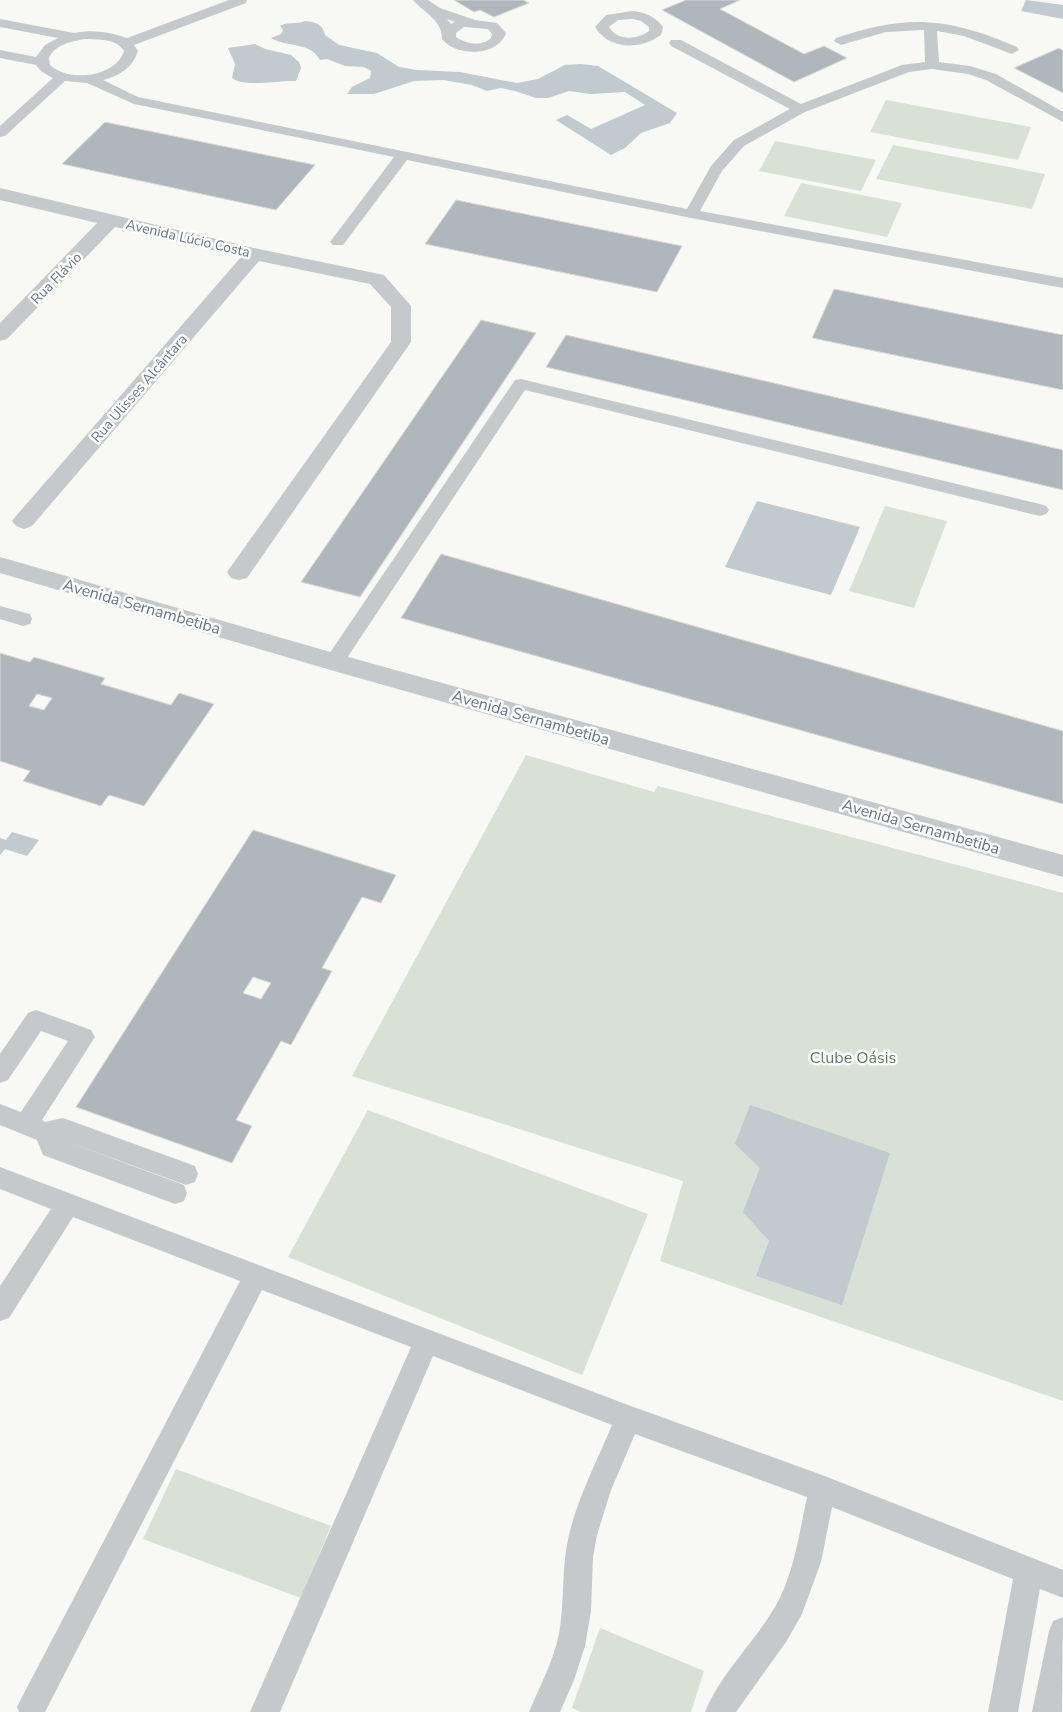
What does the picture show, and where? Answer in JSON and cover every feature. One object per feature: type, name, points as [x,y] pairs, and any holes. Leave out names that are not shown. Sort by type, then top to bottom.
[{"type":"street","name":"Avenida Lúcio Costa","points":[[0,194],[254,254],[377,279],[401,306],[401,342],[352,415],[239,572]]},
{"type":"street","name":"Rua Flávio","points":[[0,335],[111,220]]},
{"type":"street","name":"Rua Ulisses Alcântara","points":[[24,521],[254,254]]},
{"type":"street","name":"Avenida Sernambetiba","points":[[0,565],[334,662],[1063,866]]},
{"type":"lane","points":[[203,0],[217,9]]},
{"type":"lane","points":[[126,43],[241,0]]},
{"type":"lane","points":[[419,0],[435,10],[471,23],[492,26],[499,33],[499,37],[496,41],[484,46],[467,47],[453,43],[449,39],[449,31],[435,10]]},
{"type":"lane","points":[[676,43],[646,38],[630,41],[614,38],[604,31],[602,27],[608,20],[615,17],[633,15],[649,19],[676,43],[800,109]]},
{"type":"lane","points":[[0,23],[72,37]]},
{"type":"lane","points":[[449,31],[460,24],[471,23]]},
{"type":"lane","points":[[930,25],[932,64]]},
{"type":"lane","points":[[841,41],[859,34],[893,27],[930,25],[971,33],[1012,50]]},
{"type":"lane","points":[[646,38],[656,32],[656,27]]},
{"type":"lane","points":[[84,35],[108,36],[126,43],[131,48],[132,54],[129,61],[123,67],[113,72],[88,78],[62,77],[45,68],[42,62],[43,55],[49,48],[72,37],[84,35]]},
{"type":"lane","points":[[0,54],[42,62]]},
{"type":"lane","points":[[691,214],[716,168],[739,142],[800,109],[886,74],[907,68],[932,64],[970,70],[991,77],[1063,118]]},
{"type":"lane","points":[[0,133],[62,77]]},
{"type":"lane","points":[[88,78],[134,100],[691,214],[1062,281]]},
{"type":"lane","points":[[338,242],[403,155]]},
{"type":"lane","points":[[334,662],[521,384],[1040,510]]},
{"type":"lane","points":[[0,612],[12,625]]},
{"type":"lane","points":[[0,1073],[36,1020],[83,1037],[35,1128]]},
{"type":"lane","points":[[0,1114],[35,1128],[64,1128],[180,1183]]},
{"type":"lane","points":[[0,1178],[628,1418],[822,1489],[1063,1584]]},
{"type":"lane","points":[[0,1309],[68,1203]]},
{"type":"lane","points":[[32,1707],[256,1276]]},
{"type":"lane","points":[[265,1712],[428,1342]]},
{"type":"lane","points":[[544,1712],[555,1694],[567,1661],[575,1623],[583,1535],[591,1510],[628,1418]]},
{"type":"lane","points":[[720,1712],[730,1694],[780,1626],[792,1603],[804,1572],[822,1489]]},
{"type":"lane","points":[[1003,1712],[1029,1570]]},
{"type":"lane","points":[[1047,1712],[1063,1631]]},
{"type":"green space","points":[[886,100],[1031,127],[1018,160],[870,132]]},
{"type":"green space","points":[[775,141],[876,160],[861,191],[759,171]]},
{"type":"green space","points":[[893,145],[1045,174],[1032,209],[876,179]]},
{"type":"green space","points":[[801,183],[902,203],[887,237],[784,216]]},
{"type":"green space","points":[[885,506],[947,521],[914,608],[849,591]]},
{"type":"green space","name":"Clube Oásis","points":[[526,755],[654,792],[658,786],[1063,893],[1063,1401],[660,1261],[683,1181],[352,1076]]},
{"type":"green space","points":[[368,1110],[648,1214],[582,1375],[288,1257]]},
{"type":"green space","points":[[176,1469],[331,1526],[301,1598],[143,1539]]},
{"type":"green space","points":[[600,1628],[704,1671],[691,1712],[581,1712],[572,1708]]},
{"type":"shaded area","points":[[1026,0],[1063,5],[1063,19],[1021,11]]},
{"type":"shaded area","points":[[305,21],[318,24],[325,35],[339,45],[377,53],[399,67],[417,70],[460,72],[517,83],[538,79],[565,65],[598,66],[677,113],[670,123],[641,133],[625,148],[611,155],[556,120],[567,115],[591,129],[645,105],[625,92],[591,94],[569,91],[548,98],[536,98],[501,88],[487,91],[472,85],[443,80],[414,81],[374,94],[347,94],[352,87],[370,78],[371,71],[364,67],[345,66],[327,59],[320,60],[316,54],[304,47],[271,38],[281,34],[283,30],[280,26]]},
{"type":"shaded area","points":[[255,44],[265,49],[291,55],[299,62],[301,68],[296,81],[245,83],[232,78],[235,64],[228,48]]},
{"type":"shaded area","points":[[757,501],[860,527],[831,595],[725,567]]},
{"type":"shaded area","points":[[12,832],[39,840],[27,856],[5,849],[0,855],[0,838],[6,840]]},
{"type":"shaded area","points":[[750,1105],[890,1153],[842,1305],[756,1276],[769,1241],[743,1212],[760,1168],[735,1144]]},
{"type":"building","points":[[454,0],[523,0],[529,3],[494,17],[480,10],[474,12]]},
{"type":"building","points":[[686,0],[740,0],[720,9],[804,54],[824,46],[847,58],[794,82],[662,10]]},
{"type":"building","points":[[1059,48],[1063,51],[1063,93],[1014,68]]},
{"type":"building","points":[[105,122],[315,165],[276,210],[62,164]]},
{"type":"building","points":[[456,200],[682,246],[657,292],[425,244]]},
{"type":"building","points":[[834,289],[1063,335],[1063,390],[812,338]]},
{"type":"building","points":[[481,320],[536,333],[360,597],[301,582]]},
{"type":"building","points":[[566,335],[1063,450],[1063,490],[546,367]]},
{"type":"building","points":[[441,554],[1063,731],[1063,804],[401,618]]},
{"type":"building","points":[[0,653],[30,662],[34,657],[105,678],[101,684],[171,705],[179,693],[214,704],[144,806],[109,795],[101,806],[23,781],[30,771],[0,761]],"holes":[[[37,694],[52,698],[44,710],[29,706]]]},
{"type":"building","points":[[253,830],[396,875],[381,903],[362,897],[322,968],[332,971],[291,1045],[281,1041],[236,1120],[252,1126],[232,1163],[76,1107]],"holes":[[[253,977],[271,983],[261,999],[243,993]]]}]
